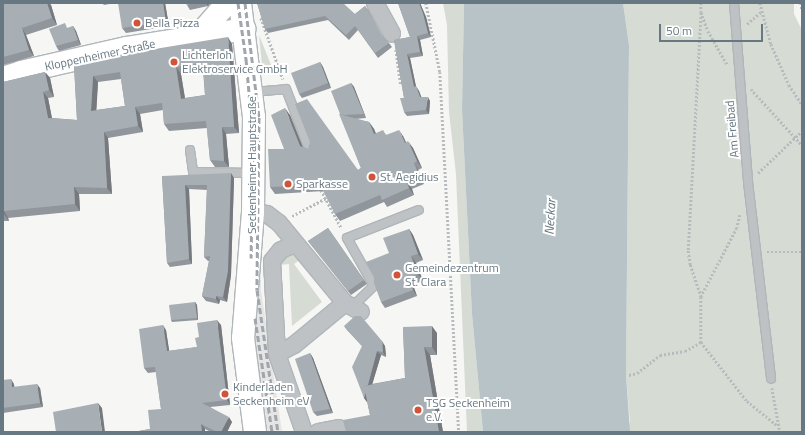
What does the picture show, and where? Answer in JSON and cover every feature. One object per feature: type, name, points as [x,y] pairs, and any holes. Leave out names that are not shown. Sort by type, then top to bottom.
[{"type":"main road","points":[[199,35],[227,3]]},
{"type":"main road","name":"Seckenheimer Hauptstraße","points":[[249,7],[244,29],[253,92],[254,173],[251,255],[243,338],[255,432]]},
{"type":"main road","name":"Kloppenheimer Straße","points":[[3,78],[37,68],[199,35],[244,29]]},
{"type":"street","points":[[375,3],[392,34]]},
{"type":"street","points":[[253,212],[267,214],[279,223],[295,244],[353,307],[294,345],[277,354]]},
{"type":"street","points":[[295,244],[281,250],[272,261],[277,354],[304,432]]},
{"type":"street","points":[[251,255],[272,261]]},
{"type":"street","points":[[318,432],[339,428]]},
{"type":"lane","name":"Am Freibad","points":[[734,3],[748,182],[771,379]]},
{"type":"lane","points":[[253,92],[286,89],[310,151]]},
{"type":"lane","points":[[190,150],[193,172],[254,173]]},
{"type":"lane","points":[[353,307],[374,286],[347,238],[419,210]]},
{"type":"path","points":[[426,3],[440,72],[459,432]]},
{"type":"path","points":[[702,3],[688,250],[690,265],[701,297],[701,342],[747,401],[777,425]]},
{"type":"path","points":[[760,3],[771,44],[789,85],[802,104]]},
{"type":"path","points":[[801,3],[802,10]]},
{"type":"path","points":[[249,7],[286,89]]},
{"type":"path","points":[[736,35],[761,11]]},
{"type":"path","points":[[701,12],[716,49],[802,145]]},
{"type":"path","points":[[392,34],[401,86]]},
{"type":"path","points":[[748,182],[802,131]]},
{"type":"path","points":[[319,186],[324,199],[347,238]]},
{"type":"path","points":[[279,223],[328,197]]},
{"type":"path","points":[[701,297],[737,228],[741,213]]},
{"type":"path","points":[[756,253],[802,252]]},
{"type":"path","points":[[629,375],[638,373],[660,355],[686,352],[701,342]]},
{"type":"path","points":[[771,379],[777,425],[780,432]]},
{"type":"shaded area","points":[[443,3],[464,3],[462,110],[472,314],[483,432],[467,432],[456,174],[449,112],[447,25]]},
{"type":"shaded area","points":[[623,3],[794,3],[794,14],[802,30],[802,432],[539,432],[630,423],[626,374],[629,45]]},
{"type":"shaded area","points":[[259,35],[273,70],[263,74]]},
{"type":"shaded area","points":[[292,254],[301,259],[294,264],[322,302],[292,326],[289,264],[279,265],[281,258]]},
{"type":"shaded area","points":[[261,273],[261,290],[282,432],[264,432],[255,381],[253,328]]},
{"type":"water","name":"Neckar","points":[[464,3],[623,3],[629,45],[626,374],[630,432],[483,432],[472,314],[462,110]]},
{"type":"building","points":[[3,3],[47,3],[52,18],[22,28],[29,50],[3,57]]},
{"type":"building","points":[[118,3],[163,3],[166,22],[122,28]]},
{"type":"building","points":[[257,3],[343,3],[355,14],[365,6],[381,34],[389,43],[375,53],[355,26],[346,35],[325,16],[265,29]]},
{"type":"building","points":[[398,3],[419,3],[423,13],[428,33],[417,36],[420,52],[407,54],[414,87],[416,86],[420,97],[428,97],[426,110],[404,112],[400,98],[404,98],[394,40],[410,37]]},
{"type":"building","points":[[65,23],[67,28],[73,26],[78,40],[56,46],[49,29]]},
{"type":"building","points":[[228,37],[234,127],[222,127],[224,161],[210,160],[206,121],[164,124],[162,103],[135,107],[138,126],[104,132],[107,188],[74,187],[75,204],[4,211],[3,214],[3,82],[45,72],[49,90],[43,92],[48,118],[77,120],[74,65],[124,54]],"holes":[[[203,63],[205,95],[181,99],[176,67]],[[120,72],[125,106],[91,111],[93,76]]]},
{"type":"building","points":[[320,62],[328,83],[299,94],[291,73]]},
{"type":"building","points":[[351,83],[364,114],[340,114],[331,91]]},
{"type":"building","points":[[307,99],[358,170],[361,168],[339,114],[369,122],[374,134],[383,130],[386,135],[399,130],[405,143],[408,141],[417,161],[414,163],[420,177],[407,183],[409,188],[382,200],[380,195],[335,214],[320,185],[270,187],[268,149],[284,149],[271,115],[285,108],[300,146],[308,149],[310,142],[295,104]]},
{"type":"building","points":[[231,173],[228,271],[223,297],[216,296],[216,299],[202,296],[210,256],[204,257],[207,185],[185,185],[189,259],[167,263],[162,176]]},
{"type":"building","points":[[328,228],[364,280],[348,291],[308,241]]},
{"type":"building","name":"Gemeindezentrum St. Clara","points":[[409,229],[418,254],[411,256],[418,274],[408,278],[413,290],[381,302],[374,283],[374,277],[366,262],[389,253],[383,238]]},
{"type":"building","points":[[195,302],[197,318],[171,320],[169,305]]},
{"type":"building","points":[[355,316],[361,316],[382,341],[383,352],[377,351],[368,385],[364,386],[366,392],[364,398],[352,367],[362,346],[344,326]]},
{"type":"building","points":[[217,320],[227,400],[202,403],[229,417],[221,432],[217,432],[201,424],[202,432],[133,432],[150,429],[148,410],[161,409],[155,367],[144,368],[139,329],[163,325],[167,351],[197,347],[195,338],[199,337],[197,323]]},
{"type":"building","points":[[432,326],[432,347],[424,347],[439,432],[346,432],[343,420],[370,415],[364,386],[405,378],[403,327]]},
{"type":"building","points":[[310,353],[330,409],[313,412],[295,359]]},
{"type":"building","points":[[11,379],[12,387],[37,384],[40,403],[3,408],[3,380]]},
{"type":"building","points":[[98,403],[102,432],[56,432],[53,412]]},
{"type":"railway","points":[[238,3],[246,59],[253,137],[251,258]]},
{"type":"railway","points":[[245,3],[259,117],[257,290],[278,432]]},
{"type":"railway","points":[[255,318],[272,432]]},
{"type":"place","name":"Bella Pizza","points":[[137,23]]},
{"type":"place","name":"Lichterloh Elektroservice GmbH","points":[[174,62]]},
{"type":"place","name":"St. Aegidius","points":[[372,177]]},
{"type":"place","name":"Sparkasse","points":[[288,184]]},
{"type":"place","name":"Gemeindezentrum St. Clara","points":[[397,275]]},
{"type":"place","name":"Kinderladen Seckenheim eV","points":[[225,394]]},
{"type":"place","name":"TSG Seckenheim e.V.","points":[[418,410]]}]
